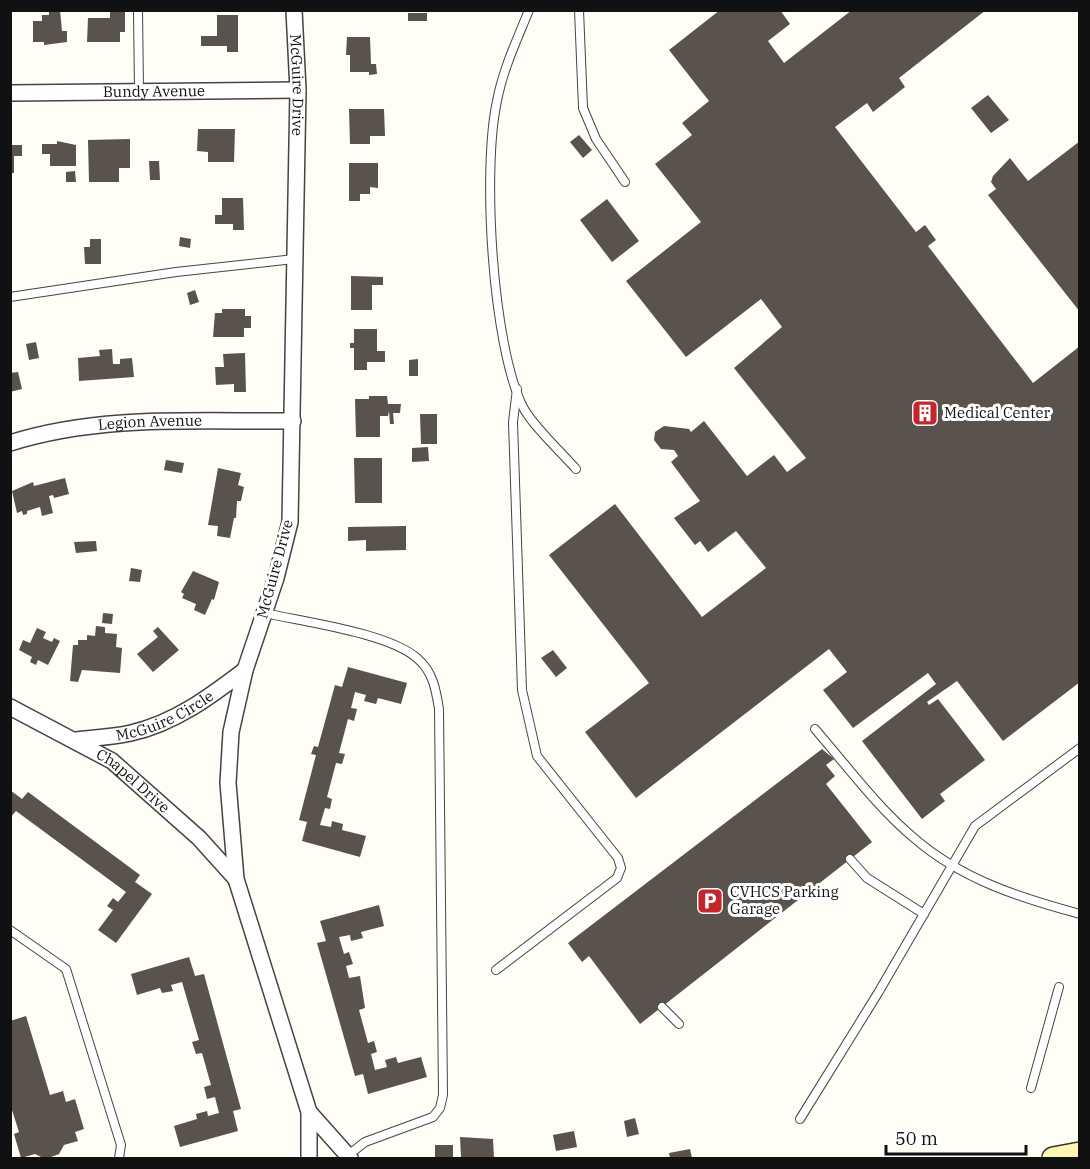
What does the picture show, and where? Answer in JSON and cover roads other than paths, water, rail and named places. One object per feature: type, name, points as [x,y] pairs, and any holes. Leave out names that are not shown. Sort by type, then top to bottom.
[{"type":"main road","points":[[1053,1158],[1080,1153]]},
{"type":"street","name":"McGuire Drive","points":[[294,10],[298,90],[290,522],[265,613],[245,670],[231,732],[228,783],[236,879],[309,1112],[309,1158]]},
{"type":"street","name":"Bundy Avenue","points":[[10,93],[298,90]]},
{"type":"street","name":"Legion Avenue","points":[[10,443],[68,429],[117,423],[293,421]]},
{"type":"street","name":"McGuire Circle","points":[[76,740],[132,733],[167,720],[202,703],[245,670]]},
{"type":"street","name":"Chapel Drive","points":[[10,707],[112,761],[199,838],[236,879]]},
{"type":"street","name":"McGuire Drive","points":[[309,1112],[349,1157]]},
{"type":"lane","points":[[138,10],[139,91]]},
{"type":"lane","points":[[529,10],[509,60],[497,100],[491,143],[491,212],[496,282],[506,358],[523,408],[576,469]]},
{"type":"lane","points":[[579,10],[583,108],[596,139],[625,182]]},
{"type":"lane","points":[[10,297],[176,272],[294,259]]},
{"type":"lane","points":[[496,970],[617,878],[621,867],[618,858],[537,756],[525,701],[514,491],[513,422],[517,389]]},
{"type":"lane","points":[[265,613],[372,638],[405,649],[420,660],[430,673],[436,690],[443,1095],[440,1108],[433,1117],[365,1142],[349,1157]]},
{"type":"lane","points":[[815,729],[914,839],[969,876],[1028,900],[1080,914]]},
{"type":"lane","points":[[800,1119],[954,866],[975,826],[1080,748]]},
{"type":"lane","points":[[850,859],[867,878],[924,914]]},
{"type":"lane","points":[[10,930],[66,969],[121,1145],[119,1158]]},
{"type":"lane","points":[[1031,1088],[1059,987]]},
{"type":"lane","points":[[662,1007],[679,1024]]},
{"type":"place","name":"Medical Center","points":[[925,413]]},
{"type":"place","name":"CVHCS Parking Garage","points":[[710,901]]}]
